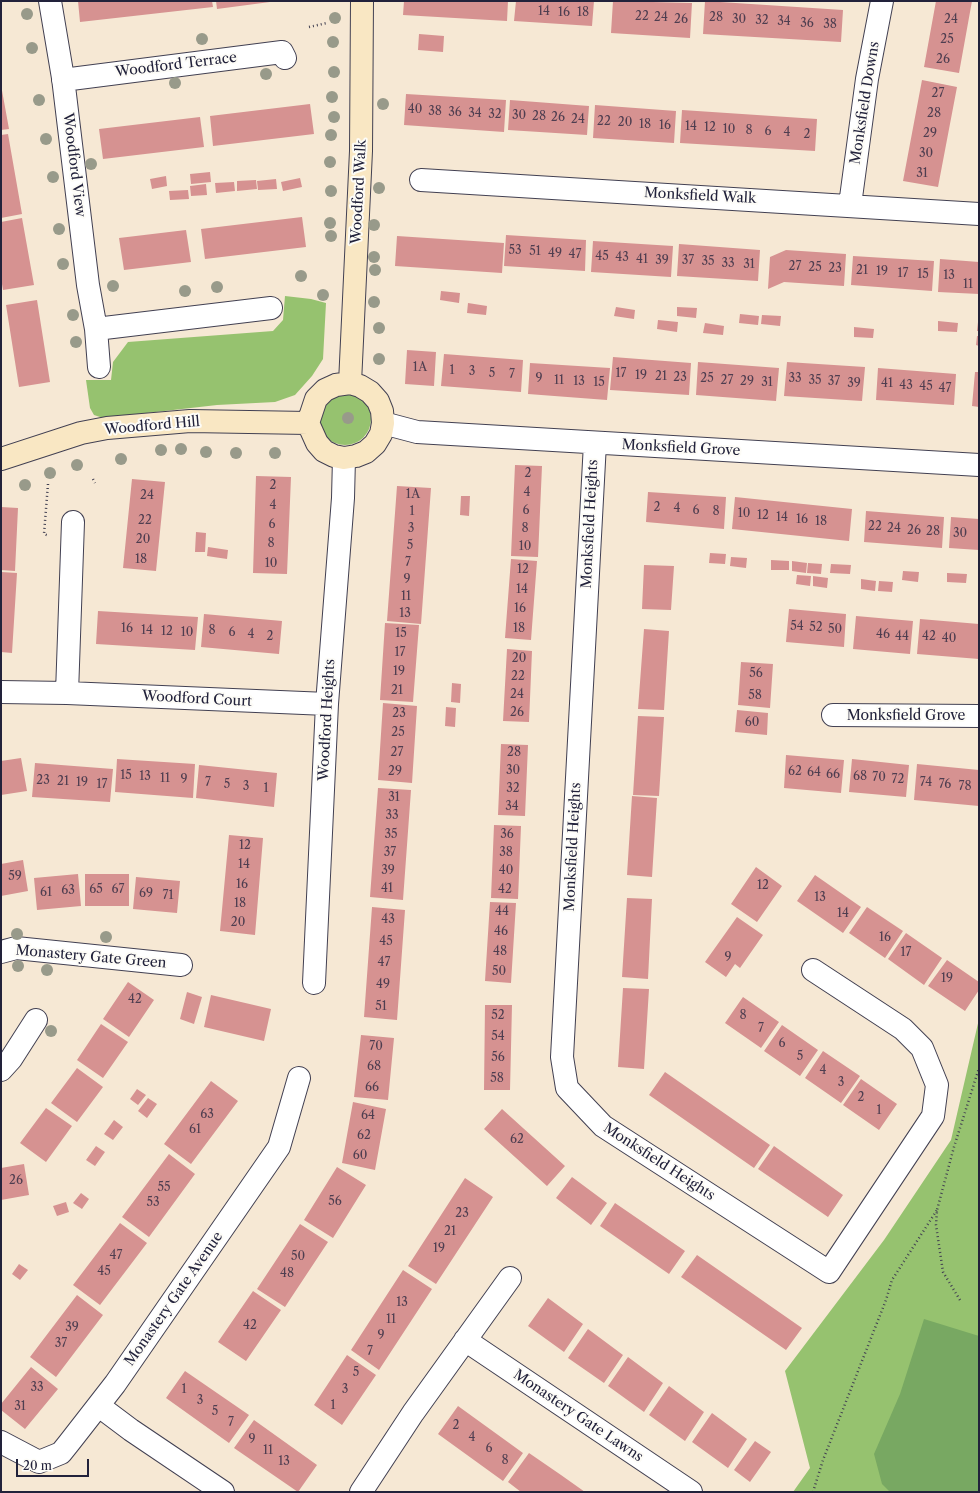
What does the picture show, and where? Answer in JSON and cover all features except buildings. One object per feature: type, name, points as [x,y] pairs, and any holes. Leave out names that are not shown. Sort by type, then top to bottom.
[{"type":"street","name":"Woodford View","points":[[50,1],[63,80],[88,285],[96,329],[99,367]]},
{"type":"street","name":"Woodford Walk","points":[[350,383],[361,151],[362,1]]},
{"type":"street","name":"Monksfield Downs","points":[[850,206],[867,79],[882,1]]},
{"type":"street","name":"Woodford Terrace","points":[[63,80],[282,52],[285,58]]},
{"type":"street","name":"Monksfield Walk","points":[[421,180],[979,214]]},
{"type":"street","points":[[96,329],[271,308]]},
{"type":"street","points":[[350,383],[360,386],[370,392],[378,401],[382,411],[384,423],[381,434],[375,444],[366,452],[356,456],[344,458],[334,456],[324,451],[317,443],[308,423],[316,399],[325,390],[336,385],[350,383]]},
{"type":"street","name":"Woodford Hill","points":[[1,459],[81,433],[107,428],[190,421],[308,423]]},
{"type":"street","name":"Monksfield Grove","points":[[384,423],[417,432],[595,444],[979,465]]},
{"type":"street","name":"Monksfield Heights","points":[[595,444],[562,1057],[567,1088],[603,1126],[829,1272],[933,1116],[937,1085],[922,1048],[903,1029],[813,970]]},
{"type":"street","name":"Woodford Heights","points":[[314,983],[327,704],[343,498],[344,458]]},
{"type":"street","points":[[67,693],[73,522]]},
{"type":"street","name":"Woodford Court","points":[[1,692],[67,693],[327,704]]},
{"type":"street","name":"Monksfield Grove","points":[[833,715],[979,716]]},
{"type":"street","name":"Monastery Gate Green","points":[[1,952],[16,948],[180,965]]},
{"type":"street","points":[[1,1070],[11,1059],[36,1020]]},
{"type":"street","name":"Monastery Gate Avenue","points":[[1,1442],[39,1462],[61,1453],[99,1406],[279,1147],[299,1078]]},
{"type":"street","points":[[361,1492],[413,1413],[510,1278]]},
{"type":"street","name":"Monastery Gate Lawns","points":[[465,1340],[691,1492]]},
{"type":"street","points":[[99,1406],[131,1430],[223,1492]]},
{"type":"path","points":[[309,27],[328,23]]},
{"type":"path","points":[[93,479],[95,483]]},
{"type":"path","points":[[48,484],[44,534],[51,537]]},
{"type":"path","points":[[960,1300],[943,1272],[936,1226],[938,1210],[954,1147],[979,1068]]},
{"type":"path","points":[[813,1492],[826,1453],[886,1300],[892,1280],[938,1210]]},
{"type":"green space","points":[[285,296],[311,299],[326,303],[323,359],[312,376],[295,395],[275,402],[217,405],[103,418],[94,415],[90,408],[86,380],[111,380],[113,362],[128,342],[273,331],[283,320]]},
{"type":"green space","points":[[340,393],[350,393],[360,397],[367,404],[371,414],[371,424],[367,434],[360,441],[350,445],[340,445],[330,441],[323,434],[319,424],[319,414],[323,404],[330,397]]},
{"type":"green space","points":[[979,1019],[979,1492],[793,1492],[810,1468],[785,1371],[884,1240],[951,1140]]},
{"type":"green space","points":[[924,1319],[979,1336],[979,1492],[890,1492],[882,1484],[874,1454],[900,1394]]}]
